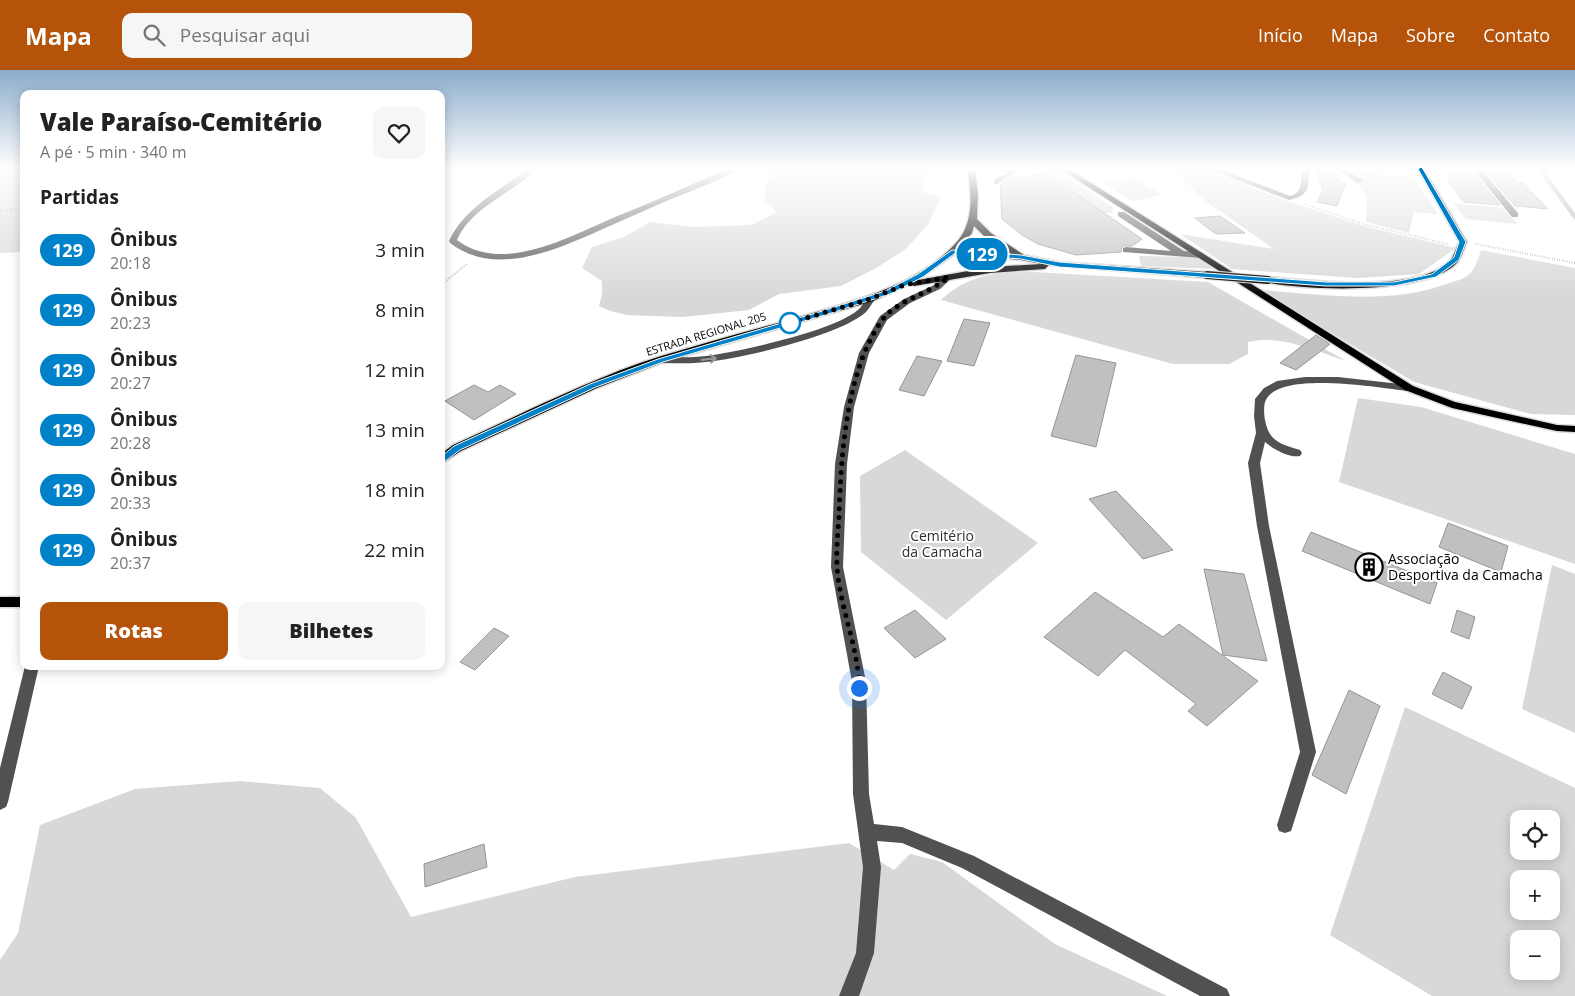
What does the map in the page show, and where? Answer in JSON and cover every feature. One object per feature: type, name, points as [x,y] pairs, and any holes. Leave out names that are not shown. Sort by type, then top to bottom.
[{"type":"main road","name":"ESTRADA REGIONAL 205","points":[[445,457],[457,448],[593,386],[660,360],[870,299],[904,285],[921,276],[952,252],[967,235],[973,220],[973,212]]},
{"type":"main road","points":[[952,252],[1021,257],[1059,264],[1268,280],[1363,285],[1394,284],[1434,276],[1448,267],[1457,258],[1463,242],[1446,212]]},
{"type":"main road","points":[[1121,213],[1201,255],[1409,388],[1452,405],[1557,428],[1575,429]]},
{"type":"main road","points":[[973,220],[988,236],[1021,257]]},
{"type":"main road","points":[[952,252],[990,270]]},
{"type":"main road","points":[[1005,268],[1021,257]]},
{"type":"main road","points":[[904,285],[990,270],[1059,264]]},
{"type":"main road","points":[[0,602],[20,602]]},
{"type":"street","points":[[475,212],[460,226],[453,241],[458,246],[478,254],[501,256],[524,254],[551,246],[631,212]]},
{"type":"street","points":[[1121,213],[1182,254]]},
{"type":"street","points":[[1126,250],[1201,255]]},
{"type":"street","points":[[849,996],[865,952],[872,867],[862,794],[859,682],[837,566],[842,454],[849,407],[864,353],[883,318],[907,301],[937,287],[949,277]]},
{"type":"street","points":[[660,360],[707,359],[740,353],[787,340],[836,325],[864,309],[870,299]]},
{"type":"street","points":[[1285,825],[1308,752],[1263,526],[1254,463],[1262,433],[1259,416],[1260,399],[1268,390],[1282,383],[1305,380],[1338,380],[1409,388]]},
{"type":"street","points":[[1262,433],[1276,446],[1296,453]]},
{"type":"street","points":[[0,802],[31,670]]},
{"type":"street","points":[[868,832],[902,835],[936,847],[968,862],[1220,996]]},
{"type":"path","points":[[1329,212],[1363,224],[1443,243]]},
{"type":"path","points":[[1463,242],[1575,263]]},
{"type":"path","points":[[445,282],[478,254]]},
{"type":"green space","points":[[0,212],[20,212],[20,252],[0,253]]},
{"type":"green space","points":[[777,212],[934,212],[929,223],[906,249],[876,268],[841,286],[779,294],[749,310],[683,317],[627,315],[610,311],[599,306],[602,294],[602,281],[582,268],[592,247],[624,237],[650,222],[692,227],[751,225]]},
{"type":"green space","points":[[1222,212],[1322,212],[1367,227],[1456,248],[1419,274],[1357,278],[1232,269],[1180,234],[1274,249]]},
{"type":"green space","points":[[1366,212],[1414,212],[1409,233],[1366,222]]},
{"type":"green space","points":[[1417,212],[1437,212],[1438,214]]},
{"type":"green space","points":[[1461,212],[1507,212],[1517,224],[1466,219]]},
{"type":"green space","points":[[1481,250],[1575,268],[1575,415],[1531,414],[1414,382],[1259,290],[1355,297],[1403,294],[1426,290],[1458,280],[1470,274]]},
{"type":"green space","points":[[1139,256],[1198,257],[1217,269],[1141,266]]},
{"type":"green space","points":[[1017,271],[1208,282],[1346,361],[1298,345],[1273,340],[1260,340],[1248,342],[1248,354],[1229,364],[1173,364],[941,300],[959,286],[976,278]]},
{"type":"green space","points":[[1358,398],[1421,407],[1575,454],[1575,564],[1339,482]]},
{"type":"green space","name":"Cemitério da Camacha","points":[[905,450],[1038,543],[946,620],[861,552],[860,476]]},
{"type":"green space","points":[[1552,565],[1575,574],[1575,733],[1522,709]]},
{"type":"green space","points":[[1405,707],[1575,788],[1575,996],[1432,996],[1330,935]]},
{"type":"green space","points":[[240,781],[320,788],[356,818],[411,917],[575,877],[849,843],[894,870],[910,854],[942,862],[1055,944],[1167,996],[0,996],[0,960],[18,933],[40,825],[135,789]]},
{"type":"building","points":[[1002,212],[1103,212],[1142,239],[1132,246],[1122,246],[1121,252],[1076,255],[1038,244],[1022,235],[1002,219]]},
{"type":"building","points":[[1220,216],[1245,233],[1216,234],[1195,218]]},
{"type":"building","points":[[964,319],[990,323],[974,366],[947,361]]},
{"type":"building","points":[[1316,335],[1330,344],[1296,370],[1280,363]]},
{"type":"building","points":[[1076,355],[1116,363],[1096,447],[1051,436]]},
{"type":"building","points":[[917,356],[942,361],[924,396],[899,390]]},
{"type":"building","points":[[474,385],[488,392],[500,385],[516,394],[474,420],[445,401]]},
{"type":"building","points":[[1116,491],[1173,550],[1143,559],[1089,499]]},
{"type":"building","points":[[1448,523],[1508,546],[1501,572],[1439,547]]},
{"type":"building","name":"Associação Desportiva da Camacha","points":[[1311,532],[1437,583],[1430,604],[1302,551]]},
{"type":"building","points":[[1204,569],[1244,574],[1267,661],[1223,655]]},
{"type":"building","points":[[1095,592],[1163,637],[1179,624],[1258,681],[1207,726],[1188,711],[1196,704],[1125,650],[1098,676],[1044,637]]},
{"type":"building","points":[[915,610],[946,639],[915,658],[884,628]]},
{"type":"building","points":[[1457,610],[1475,617],[1469,639],[1451,632]]},
{"type":"building","points":[[494,628],[509,636],[475,670],[460,662]]},
{"type":"building","points":[[1443,672],[1472,687],[1462,709],[1432,694]]},
{"type":"building","points":[[1349,690],[1380,706],[1346,794],[1312,775]]},
{"type":"building","points":[[484,844],[487,867],[425,887],[424,864]]},
{"type":"waterway","points":[[1572,212],[1575,217]]},
{"type":"bus line","name":"129","points":[[445,457],[457,448],[535,412],[593,386],[660,360],[870,299],[921,276],[952,252],[1021,257],[1059,264],[1268,280],[1326,284],[1394,284],[1434,276],[1448,267],[1457,258],[1462,250],[1463,242],[1447,212]]},
{"type":"place","name":"Associação Desportiva da Camacha","points":[[1369,567]]},
{"type":"route","points":[[790,323],[786,324],[870,299],[904,285],[949,277],[937,287],[907,301],[883,318],[864,353],[849,407],[841,464],[837,566],[859,688]]}]
